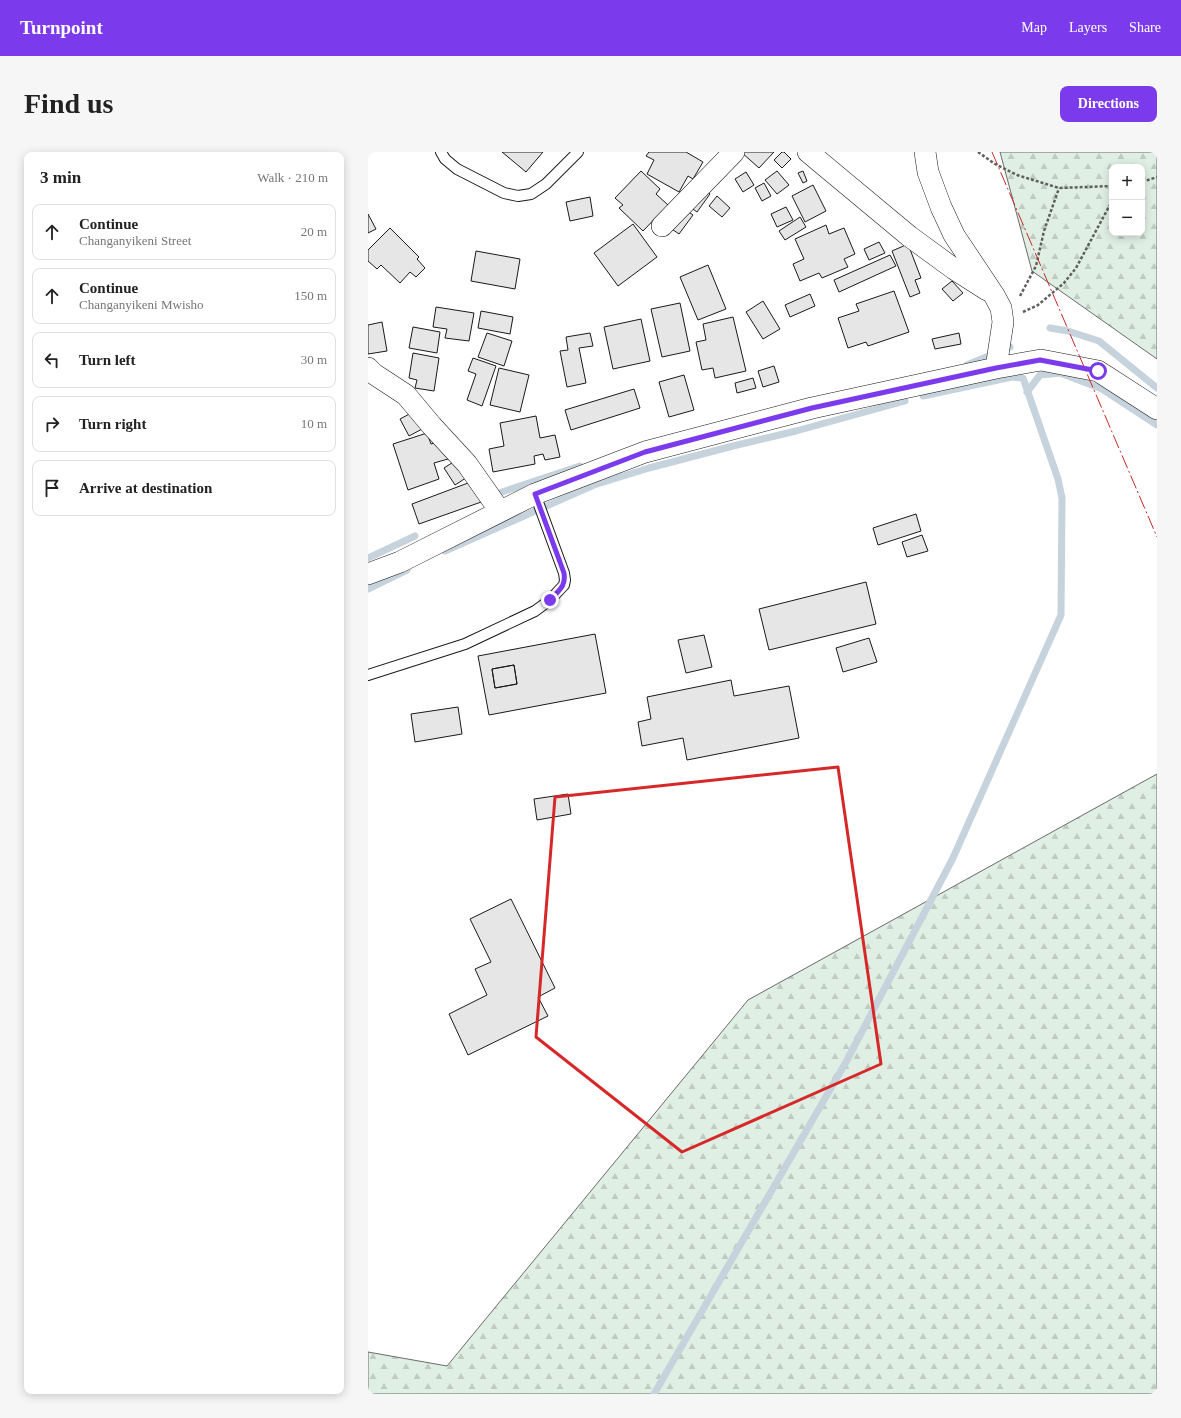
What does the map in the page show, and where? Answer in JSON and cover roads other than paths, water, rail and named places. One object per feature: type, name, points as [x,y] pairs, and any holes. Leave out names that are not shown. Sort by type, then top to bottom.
[{"type":"street","points":[[662,226],[734,152]]},
{"type":"street","points":[[808,152],[909,236],[954,269],[994,295]]},
{"type":"street","points":[[925,152],[928,172],[954,236],[994,295],[1001,308],[1003,322],[996,368]]},
{"type":"street","points":[[368,574],[400,562],[535,494],[645,452],[812,408],[996,368],[1040,360],[1098,371],[1157,409]]},
{"type":"street","points":[[368,368],[374,374],[406,395],[467,464],[500,512]]},
{"type":"lane","points":[[441,152],[445,159],[457,169],[504,193],[518,196],[531,194],[546,184],[578,152]]},
{"type":"lane","points":[[368,675],[465,644],[535,611],[550,600],[564,585],[564,573],[535,494]]},
{"type":"waterway","points":[[1050,328],[1068,331],[1099,341],[1157,388]]},
{"type":"waterway","points":[[967,365],[1010,347]]},
{"type":"waterway","points":[[1027,392],[1040,375],[1060,373],[1102,389],[1157,425]]},
{"type":"waterway","points":[[654,1394],[846,1062],[953,858],[1061,615],[1062,498],[1058,479],[1023,378],[1012,377],[923,396]]},
{"type":"waterway","points":[[445,551],[594,485],[649,468],[796,431],[905,401]]},
{"type":"waterway","points":[[493,495],[580,466]]},
{"type":"waterway","points":[[368,558],[415,536]]},
{"type":"waterway","points":[[368,589],[407,570]]}]
